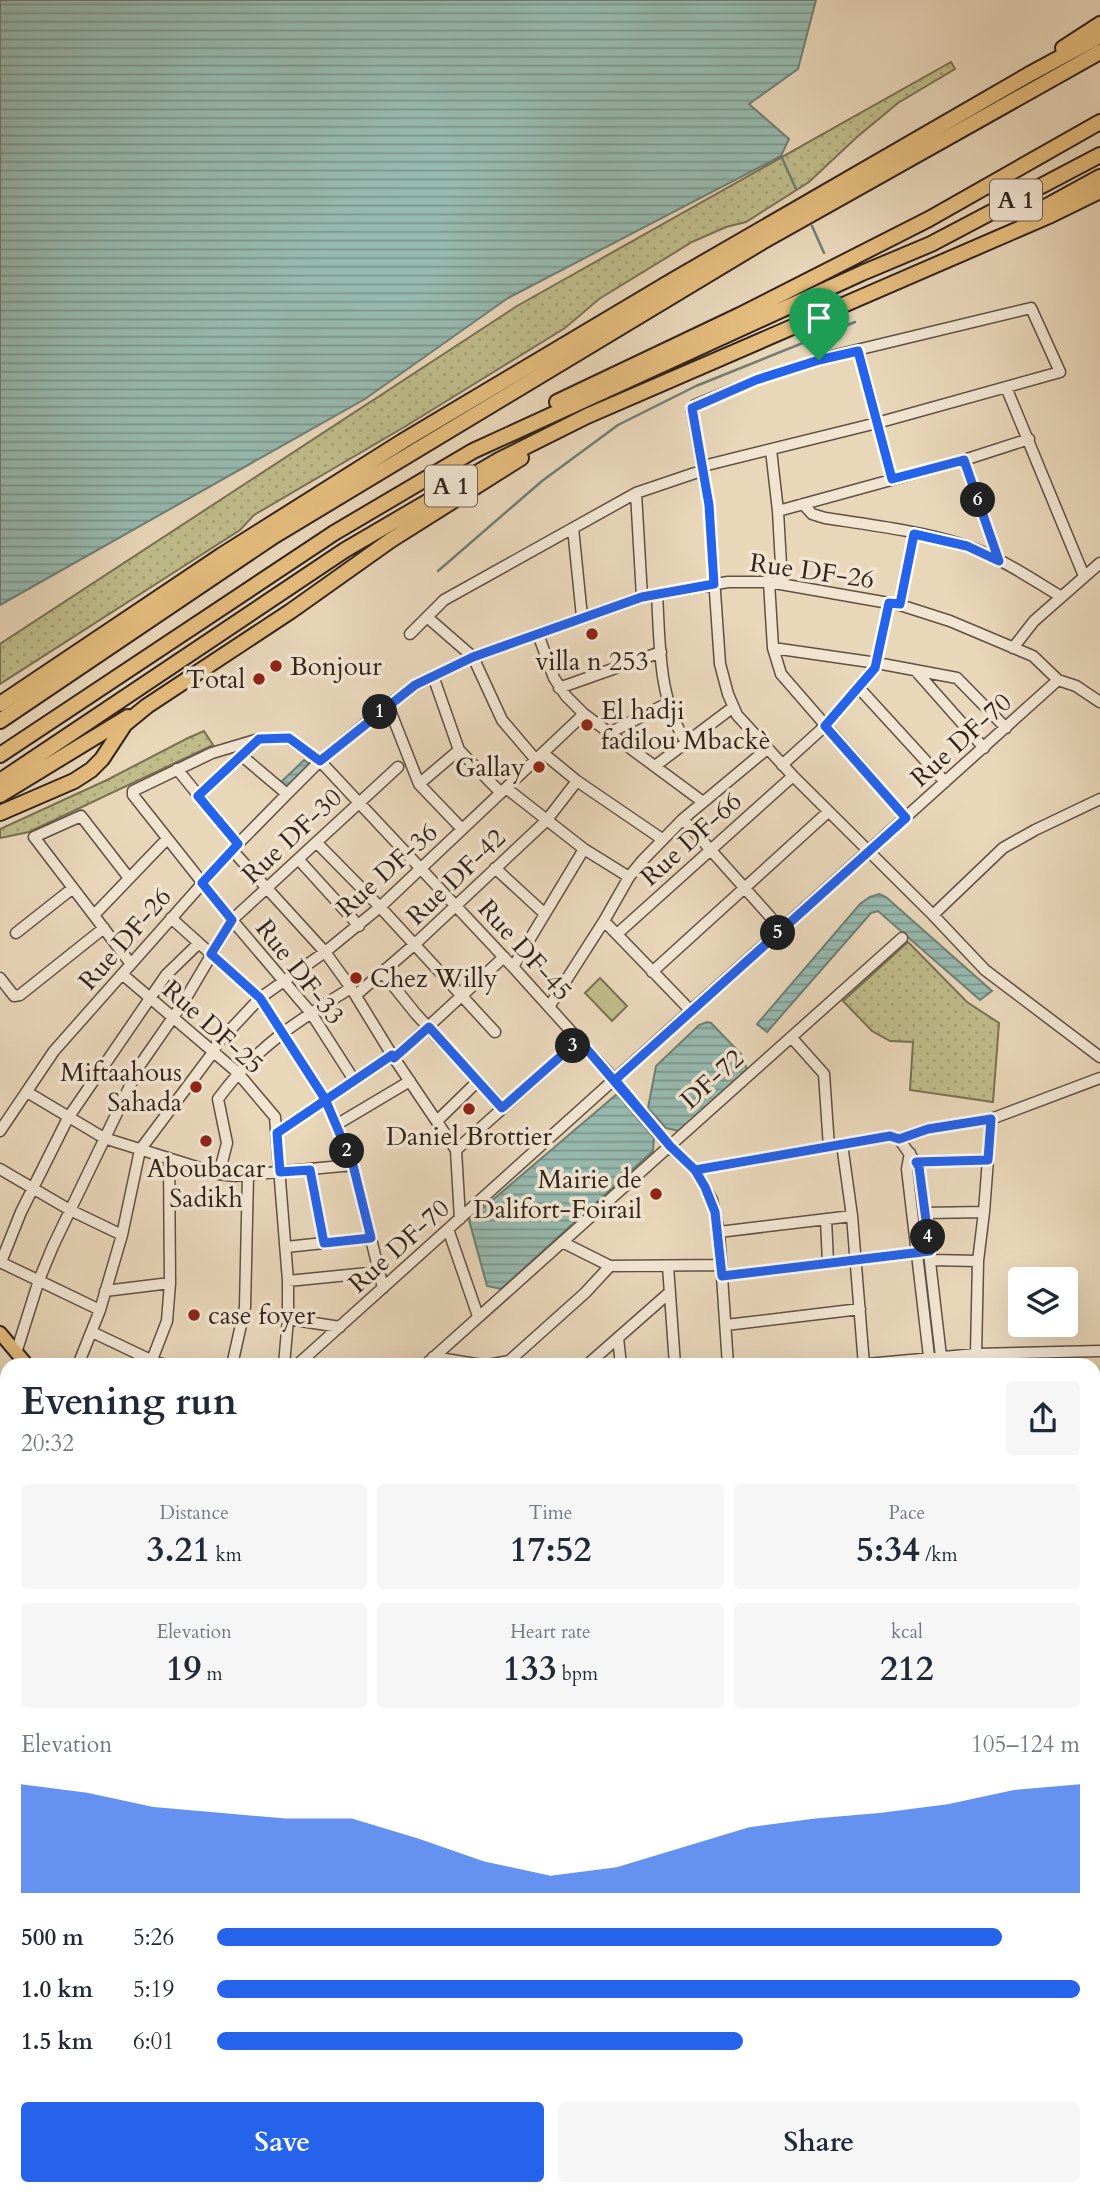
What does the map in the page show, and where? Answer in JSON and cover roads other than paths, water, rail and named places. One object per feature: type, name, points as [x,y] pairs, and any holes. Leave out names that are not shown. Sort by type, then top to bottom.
[{"type":"highway","points":[[1032,81],[1081,34],[1100,24]]},
{"type":"highway","points":[[0,721],[274,536],[1032,81],[1100,36]]},
{"type":"highway","points":[[0,704],[222,555],[403,441],[675,279],[1032,81],[1100,52]]},
{"type":"highway","points":[[1032,81],[1100,61]]},
{"type":"highway","points":[[501,437],[546,408],[593,383],[740,315],[929,219],[1100,122]]},
{"type":"highway","name":"A 1","points":[[0,754],[377,506],[501,437],[931,244],[1100,155]]},
{"type":"highway","name":"A 1","points":[[0,781],[345,550],[488,466],[587,416],[940,262],[1100,177]]},
{"type":"highway","points":[[940,262],[1100,191]]},
{"type":"highway","points":[[0,794],[146,706],[291,611],[391,540],[587,416]]},
{"type":"highway","points":[[0,813],[74,781],[91,770],[102,759],[125,724],[146,706]]},
{"type":"main road","points":[[0,1334],[21,1358]]},
{"type":"street","points":[[410,634],[444,600],[636,493],[699,469],[1060,372],[1031,308],[858,351],[756,380],[693,407],[699,469],[714,584],[720,664],[732,708],[782,765],[985,970],[1100,1056]]},
{"type":"street","points":[[858,351],[892,479]]},
{"type":"street","points":[[1006,387],[1084,576]]},
{"type":"street","points":[[778,512],[1029,439]]},
{"type":"street","points":[[771,450],[782,583]]},
{"type":"street","points":[[964,460],[999,561]]},
{"type":"street","points":[[636,493],[642,597]]},
{"type":"street","points":[[803,504],[812,513],[825,518],[967,546],[1060,596]]},
{"type":"street","points":[[573,528],[582,617]]},
{"type":"street","points":[[782,765],[825,726],[874,668],[914,534]]},
{"type":"street","points":[[1013,648],[1034,621],[1100,563]]},
{"type":"street","points":[[769,582],[773,648],[781,674],[906,818]]},
{"type":"street","name":"Rue DF-26","points":[[0,1131],[54,1051],[202,883],[287,794],[320,761],[388,705],[433,676],[473,657],[642,597],[714,584],[769,582],[894,604],[950,621],[1033,656],[1058,680],[1076,686],[1100,702]]},
{"type":"street","points":[[657,594],[668,703],[686,742]]},
{"type":"street","points":[[426,617],[473,657],[502,720],[540,757],[662,839]]},
{"type":"street","points":[[538,634],[559,688],[584,714],[704,802]]},
{"type":"street","points":[[773,648],[874,668],[915,670],[957,678],[1006,728]]},
{"type":"street","points":[[559,688],[661,652]]},
{"type":"street","points":[[915,670],[984,748]]},
{"type":"street","points":[[433,676],[459,750],[504,791],[584,849],[629,877]]},
{"type":"street","name":"Rue DF-70","points":[[305,1358],[1058,680]]},
{"type":"street","points":[[859,688],[946,782]]},
{"type":"street","points":[[609,733],[668,703]]},
{"type":"street","points":[[388,705],[419,784],[462,829]]},
{"type":"street","points":[[655,766],[732,708]]},
{"type":"street","name":"Rue DF-36","points":[[140,1150],[217,1044],[260,998],[359,926],[584,714]]},
{"type":"street","name":"Rue DF-45","points":[[259,739],[289,738],[320,761],[504,957],[615,1080],[670,1146],[695,1170],[712,1200],[719,1232],[728,1358]]},
{"type":"street","points":[[198,796],[259,739]]},
{"type":"street","points":[[259,739],[212,753],[177,769],[267,888],[325,952],[354,991],[393,1057],[456,1150],[460,1219]]},
{"type":"street","points":[[549,1007],[604,922],[629,877],[683,819],[767,749]]},
{"type":"street","points":[[419,784],[459,750]]},
{"type":"street","points":[[242,756],[287,794]]},
{"type":"street","name":"Rue DF-30","points":[[16,1353],[39,1280],[70,1209],[140,1065],[183,1003],[232,920],[398,767]]},
{"type":"street","name":"Rue DF-33","points":[[177,769],[132,793],[232,920],[311,1013],[354,1080]]},
{"type":"street","name":"Rue DF-66","points":[[617,934],[793,776]]},
{"type":"street","name":"Rue DF-42","points":[[219,1174],[227,1143],[218,1099],[237,1072],[281,1033],[383,973],[546,821],[576,781]]},
{"type":"street","points":[[933,915],[1003,848],[1100,799]]},
{"type":"street","points":[[653,972],[828,812]]},
{"type":"street","points":[[129,878],[81,816],[34,837],[131,964]]},
{"type":"street","points":[[683,819],[782,930]]},
{"type":"street","points":[[94,915],[167,839]]},
{"type":"street","points":[[317,843],[495,1032]]},
{"type":"street","points":[[513,967],[584,849]]},
{"type":"street","points":[[299,860],[359,926]]},
{"type":"street","points":[[495,868],[545,914]]},
{"type":"street","points":[[16,933],[73,888]]},
{"type":"street","points":[[171,918],[260,998],[325,1099],[353,1165],[383,1288]]},
{"type":"street","points":[[604,922],[691,1011]]},
{"type":"street","points":[[2,986],[14,996],[20,995],[104,928]]},
{"type":"street","name":"DF-72","points":[[436,1358],[478,1316],[902,937]]},
{"type":"street","points":[[100,1310],[0,1262],[68,1118],[166,975],[199,943]]},
{"type":"street","points":[[277,1133],[354,1080],[393,1057],[504,957]]},
{"type":"street","points":[[383,973],[502,1108]]},
{"type":"street","name":"Rue DF-25","points":[[122,974],[237,1072],[275,1117],[288,1281],[285,1358]]},
{"type":"street","points":[[791,1037],[825,1075],[829,1146]]},
{"type":"street","points":[[456,1150],[579,1040]]},
{"type":"street","points":[[899,1139],[928,1129],[991,1119],[1100,1078]]},
{"type":"street","points":[[437,1121],[478,1081]]},
{"type":"street","points":[[336,1125],[410,1082]]},
{"type":"street","points":[[27,1091],[104,1138],[219,1174],[248,1175],[353,1165]]},
{"type":"street","points":[[976,1354],[978,1261],[991,1119]]},
{"type":"street","points":[[695,1170],[890,1136],[899,1139],[919,1167],[925,1213],[929,1358]]},
{"type":"street","points":[[842,1144],[852,1216],[864,1358]]},
{"type":"street","points":[[81,1358],[100,1310],[122,1235],[140,1150]]},
{"type":"street","points":[[153,1358],[167,1321],[170,1283],[169,1158]]},
{"type":"street","points":[[913,1158],[988,1160]]},
{"type":"street","points":[[913,1158],[907,1169],[927,1255],[942,1358]]},
{"type":"street","points":[[0,1169],[122,1235]]},
{"type":"street","points":[[310,1170],[324,1243]]},
{"type":"street","points":[[234,1358],[245,1307],[248,1175]]},
{"type":"street","points":[[925,1213],[984,1212]]},
{"type":"street","points":[[719,1232],[852,1216]]},
{"type":"street","points":[[826,1219],[828,1263]]},
{"type":"street","points":[[448,1229],[478,1316]]},
{"type":"street","points":[[286,1247],[371,1238]]},
{"type":"street","points":[[562,1242],[610,1266],[668,1266],[722,1271],[927,1255],[978,1261]]},
{"type":"street","points":[[512,1358],[585,1293],[610,1266]]},
{"type":"street","points":[[668,1266],[675,1358]]},
{"type":"street","points":[[288,1281],[378,1272]]},
{"type":"street","points":[[105,1291],[170,1283]]},
{"type":"street","points":[[595,1358],[670,1292]]},
{"type":"street","points":[[726,1325],[860,1309]]},
{"type":"street","points":[[288,1320],[340,1327]]},
{"type":"street","points":[[92,1332],[141,1358]]},
{"type":"street","points":[[618,1338],[620,1358]]},
{"type":"street","points":[[957,1358],[976,1354],[1100,1351]]},
{"type":"water","points":[[0,0],[816,0],[798,69],[749,104],[789,139],[781,156],[508,298],[365,399],[0,605]]},
{"type":"water","points":[[304,760],[312,766],[283,796],[278,785]]},
{"type":"water","points":[[879,894],[886,897],[992,991],[980,1000],[878,911],[871,913],[767,1032],[757,1024],[860,904]]},
{"type":"water","points":[[707,1022],[742,1055],[747,1070],[679,1131],[666,1128],[648,1108],[656,1066],[699,1025]]},
{"type":"water","points":[[617,1094],[654,1138],[653,1151],[501,1289],[487,1286],[469,1220]]},
{"type":"waterway","points":[[781,156],[796,189]]},
{"type":"waterway","points":[[812,226],[824,253]]},
{"type":"waterway","points":[[438,571],[542,481],[618,425],[696,386],[855,322]]},
{"type":"place","name":"villa n 253","points":[[592,634]]},
{"type":"place","name":"Bonjour","points":[[276,666]]},
{"type":"place","name":"Total","points":[[259,679]]},
{"type":"place","name":"El hadji fadilou Mbackè","points":[[587,725]]},
{"type":"place","name":"Gallay","points":[[539,767]]},
{"type":"place","name":"Chez Willy","points":[[356,978]]},
{"type":"place","name":"Miftaahous Sahada","points":[[196,1087]]},
{"type":"place","name":"Daniel Brottier","points":[[469,1109]]},
{"type":"place","name":"Aboubacar Sadikh","points":[[206,1141]]},
{"type":"place","name":"Mairie de Dalifort-Foirail","points":[[656,1194]]},
{"type":"place","name":"case foyer","points":[[194,1315]]}]
